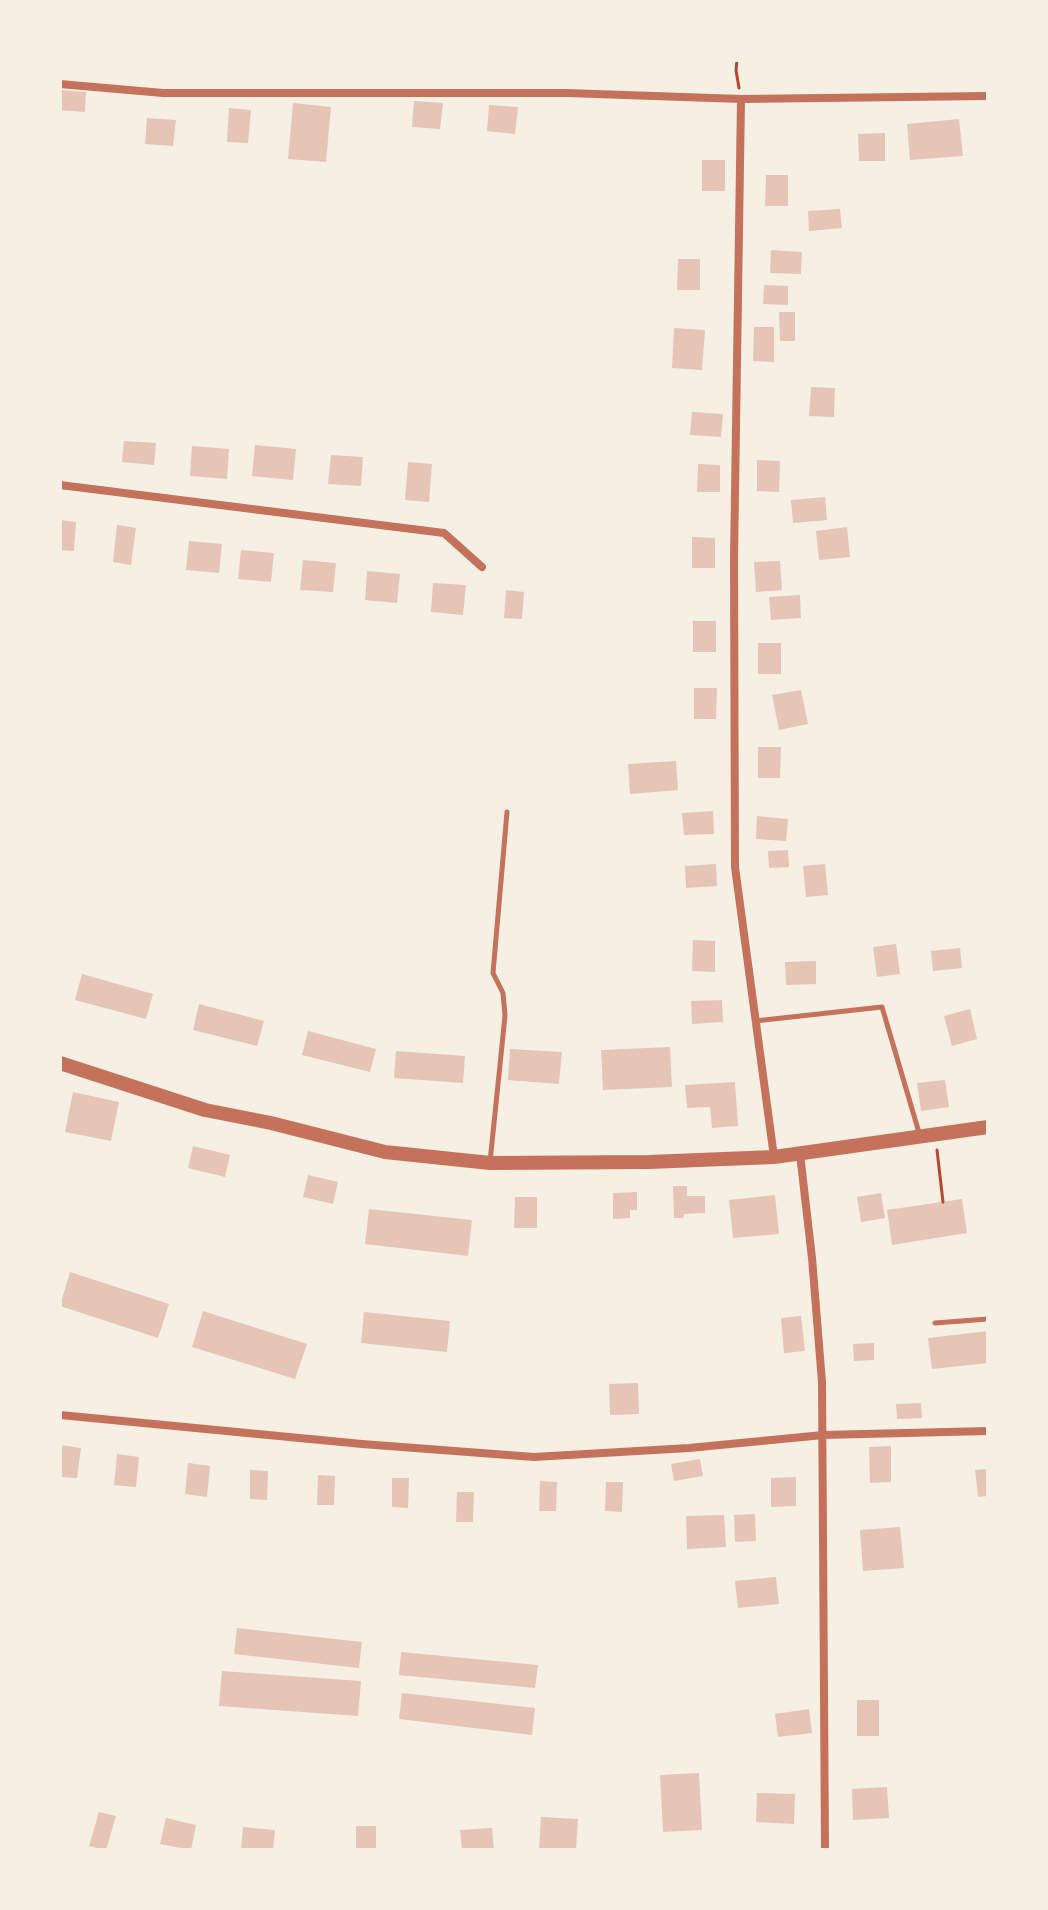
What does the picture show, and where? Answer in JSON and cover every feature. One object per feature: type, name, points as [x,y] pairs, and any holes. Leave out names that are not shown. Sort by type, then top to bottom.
[{"type":"street","points":[[60,84],[163,93],[552,93],[741,99],[988,96]]},
{"type":"street","points":[[741,99],[734,559],[735,867],[774,1157]]},
{"type":"street","points":[[60,485],[444,533],[482,567]]},
{"type":"street","points":[[60,1063],[205,1110],[385,1152],[490,1163],[774,1157],[988,1127]]},
{"type":"street","points":[[800,1154],[822,1382],[825,1850]]},
{"type":"street","points":[[60,1415],[534,1457],[689,1448],[823,1435],[988,1431]]},
{"type":"lane","points":[[490,1163],[505,1016],[503,993],[493,973],[507,812]]},
{"type":"lane","points":[[755,1021],[882,1007],[920,1137]]},
{"type":"lane","points":[[935,1323],[988,1319]]},
{"type":"path","points":[[737,60],[741,99]]},
{"type":"path","points":[[937,1150],[943,1202]]},
{"type":"building","points":[[60,90],[86,92],[85,112],[60,110]]},
{"type":"building","points":[[414,101],[443,103],[440,129],[412,127]]},
{"type":"building","points":[[293,103],[331,107],[326,162],[288,159]]},
{"type":"building","points":[[489,105],[518,107],[515,134],[487,131]]},
{"type":"building","points":[[229,108],[251,110],[248,143],[227,142]]},
{"type":"building","points":[[147,118],[176,120],[173,146],[145,144]]},
{"type":"building","points":[[959,119],[963,156],[910,160],[907,124]]},
{"type":"building","points":[[885,133],[885,161],[859,161],[858,134]]},
{"type":"building","points":[[702,160],[725,160],[725,191],[702,191]]},
{"type":"building","points":[[766,175],[788,175],[788,206],[765,206]]},
{"type":"building","points":[[840,209],[842,228],[809,231],[808,211]]},
{"type":"building","points":[[771,250],[802,252],[801,274],[770,273]]},
{"type":"building","points":[[678,259],[700,259],[700,290],[677,290]]},
{"type":"building","points":[[764,285],[788,286],[788,305],[763,304]]},
{"type":"building","points":[[779,312],[795,312],[795,341],[780,341]]},
{"type":"building","points":[[754,327],[774,327],[774,362],[753,361]]},
{"type":"building","points":[[674,328],[705,330],[702,370],[672,368]]},
{"type":"building","points":[[811,387],[835,388],[834,417],[809,416]]},
{"type":"building","points":[[692,412],[723,414],[721,437],[690,435]]},
{"type":"building","points":[[124,441],[156,443],[154,465],[122,462]]},
{"type":"building","points":[[255,445],[296,449],[293,480],[252,476]]},
{"type":"building","points":[[192,446],[229,449],[227,479],[190,476]]},
{"type":"building","points":[[331,455],[363,457],[361,486],[328,484]]},
{"type":"building","points":[[757,460],[780,461],[779,492],[757,491]]},
{"type":"building","points":[[408,462],[432,464],[429,502],[405,500]]},
{"type":"building","points":[[698,464],[720,465],[720,492],[697,492]]},
{"type":"building","points":[[825,497],[827,520],[793,523],[791,500]]},
{"type":"building","points":[[60,520],[76,522],[74,551],[60,550]]},
{"type":"building","points":[[117,525],[136,528],[131,565],[113,562]]},
{"type":"building","points":[[847,527],[850,557],[819,560],[816,531]]},
{"type":"building","points":[[692,537],[715,538],[715,568],[692,568]]},
{"type":"building","points":[[189,541],[222,544],[219,573],[186,570]]},
{"type":"building","points":[[241,550],[274,553],[271,582],[238,579]]},
{"type":"building","points":[[303,560],[336,563],[333,592],[300,590]]},
{"type":"building","points":[[780,561],[782,590],[756,592],[754,562]]},
{"type":"building","points":[[367,571],[400,574],[397,603],[365,600]]},
{"type":"building","points":[[433,583],[466,585],[463,615],[431,612]]},
{"type":"building","points":[[506,590],[524,592],[522,619],[504,618]]},
{"type":"building","points":[[800,595],[801,618],[771,620],[769,597]]},
{"type":"building","points":[[693,621],[716,621],[716,652],[693,652]]},
{"type":"building","points":[[758,643],[781,643],[781,674],[758,674]]},
{"type":"building","points":[[694,688],[717,688],[716,719],[694,719]]},
{"type":"building","points":[[801,690],[808,724],[779,730],[772,695]]},
{"type":"building","points":[[758,747],[781,747],[780,778],[758,778]]},
{"type":"building","points":[[676,761],[678,790],[630,794],[628,764]]},
{"type":"building","points":[[713,811],[714,834],[684,835],[682,813]]},
{"type":"building","points":[[757,816],[788,819],[786,841],[756,839]]},
{"type":"building","points":[[788,850],[789,867],[769,868],[768,851]]},
{"type":"building","points":[[716,864],[717,886],[686,888],[685,866]]},
{"type":"building","points":[[825,864],[828,895],[806,897],[803,866]]},
{"type":"building","points":[[693,940],[715,941],[715,972],[692,971]]},
{"type":"building","points":[[896,944],[900,974],[877,977],[873,947]]},
{"type":"building","points":[[960,948],[962,968],[933,971],[931,951]]},
{"type":"building","points":[[816,961],[816,984],[786,985],[785,962]]},
{"type":"building","points":[[82,974],[153,994],[146,1019],[75,1000]]},
{"type":"building","points":[[722,1000],[723,1022],[692,1024],[691,1001]]},
{"type":"building","points":[[199,1004],[264,1021],[257,1046],[193,1030]]},
{"type":"building","points":[[970,1009],[977,1039],[952,1046],[944,1016]]},
{"type":"building","points":[[308,1031],[376,1049],[370,1072],[302,1055]]},
{"type":"building","points":[[670,1047],[672,1087],[603,1090],[601,1050]]},
{"type":"building","points":[[510,1049],[562,1052],[559,1084],[508,1080]]},
{"type":"building","points":[[396,1051],[465,1056],[463,1083],[394,1078]]},
{"type":"building","points":[[945,1080],[949,1107],[921,1111],[917,1083]]},
{"type":"building","points":[[735,1082],[738,1126],[712,1128],[710,1107],[687,1108],[685,1085]]},
{"type":"building","points":[[73,1092],[119,1102],[111,1141],[65,1132]]},
{"type":"building","points":[[193,1146],[230,1155],[225,1177],[188,1168]]},
{"type":"building","points":[[308,1175],[338,1182],[333,1204],[303,1197]]},
{"type":"building","points":[[673,1186],[687,1186],[687,1196],[705,1196],[705,1213],[674,1218]]},
{"type":"building","points":[[637,1192],[637,1210],[630,1210],[630,1218],[613,1219],[613,1193]]},
{"type":"building","points":[[881,1193],[885,1218],[861,1222],[857,1197]]},
{"type":"building","points":[[775,1195],[779,1234],[733,1238],[729,1200]]},
{"type":"building","points":[[515,1197],[537,1197],[537,1228],[514,1228]]},
{"type":"building","points":[[962,1199],[967,1233],[892,1245],[887,1210]]},
{"type":"building","points":[[369,1209],[472,1220],[468,1256],[365,1244]]},
{"type":"building","points":[[70,1272],[169,1304],[158,1338],[60,1306]]},
{"type":"building","points":[[203,1311],[307,1344],[295,1379],[192,1347]]},
{"type":"building","points":[[364,1312],[450,1321],[447,1352],[361,1343]]},
{"type":"building","points":[[801,1316],[805,1351],[784,1353],[781,1318]]},
{"type":"building","points":[[988,1331],[988,1363],[932,1369],[928,1338]]},
{"type":"building","points":[[874,1343],[874,1360],[854,1361],[853,1344]]},
{"type":"building","points":[[638,1383],[639,1414],[610,1415],[609,1384]]},
{"type":"building","points":[[921,1403],[922,1418],[897,1419],[896,1404]]},
{"type":"building","points":[[60,1445],[81,1448],[77,1478],[60,1477]]},
{"type":"building","points":[[891,1446],[891,1482],[870,1483],[869,1447]]},
{"type":"building","points":[[117,1454],[139,1457],[136,1487],[114,1485]]},
{"type":"building","points":[[700,1459],[703,1476],[674,1481],[671,1464]]},
{"type":"building","points":[[188,1463],[210,1466],[207,1497],[185,1494]]},
{"type":"building","points":[[988,1469],[988,1496],[978,1497],[975,1470]]},
{"type":"building","points":[[250,1470],[268,1471],[267,1500],[250,1499]]},
{"type":"building","points":[[318,1475],[335,1476],[334,1505],[317,1505]]},
{"type":"building","points":[[796,1477],[796,1506],[771,1507],[771,1478]]},
{"type":"building","points":[[392,1478],[409,1478],[408,1508],[392,1507]]},
{"type":"building","points":[[540,1481],[557,1482],[556,1511],[539,1511]]},
{"type":"building","points":[[606,1482],[623,1482],[622,1512],[605,1511]]},
{"type":"building","points":[[457,1492],[474,1492],[473,1522],[456,1522]]},
{"type":"building","points":[[755,1514],[756,1541],[735,1542],[734,1515]]},
{"type":"building","points":[[724,1515],[726,1547],[687,1549],[686,1516]]},
{"type":"building","points":[[900,1527],[904,1568],[863,1571],[860,1530]]},
{"type":"building","points":[[776,1577],[779,1604],[738,1608],[735,1581]]},
{"type":"building","points":[[237,1628],[362,1642],[359,1668],[234,1654]]},
{"type":"building","points":[[401,1652],[538,1665],[535,1688],[399,1675]]},
{"type":"building","points":[[222,1671],[361,1681],[358,1716],[219,1706]]},
{"type":"building","points":[[402,1693],[535,1708],[532,1735],[399,1719]]},
{"type":"building","points":[[857,1700],[879,1700],[879,1736],[857,1736]]},
{"type":"building","points":[[809,1709],[812,1733],[778,1737],[775,1714]]},
{"type":"building","points":[[699,1773],[702,1830],[663,1832],[660,1775]]},
{"type":"building","points":[[887,1787],[889,1818],[853,1820],[852,1789]]},
{"type":"building","points":[[757,1793],[795,1794],[794,1824],[756,1822]]},
{"type":"building","points":[[99,1812],[116,1816],[106,1850],[89,1846]]},
{"type":"building","points":[[541,1817],[578,1819],[576,1850],[539,1850]]},
{"type":"building","points":[[166,1818],[196,1825],[191,1850],[160,1844]]},
{"type":"building","points":[[356,1826],[376,1826],[376,1850],[356,1850]]},
{"type":"building","points":[[243,1827],[275,1830],[273,1850],[241,1849]]},
{"type":"building","points":[[492,1828],[494,1850],[462,1850],[460,1830]]}]
